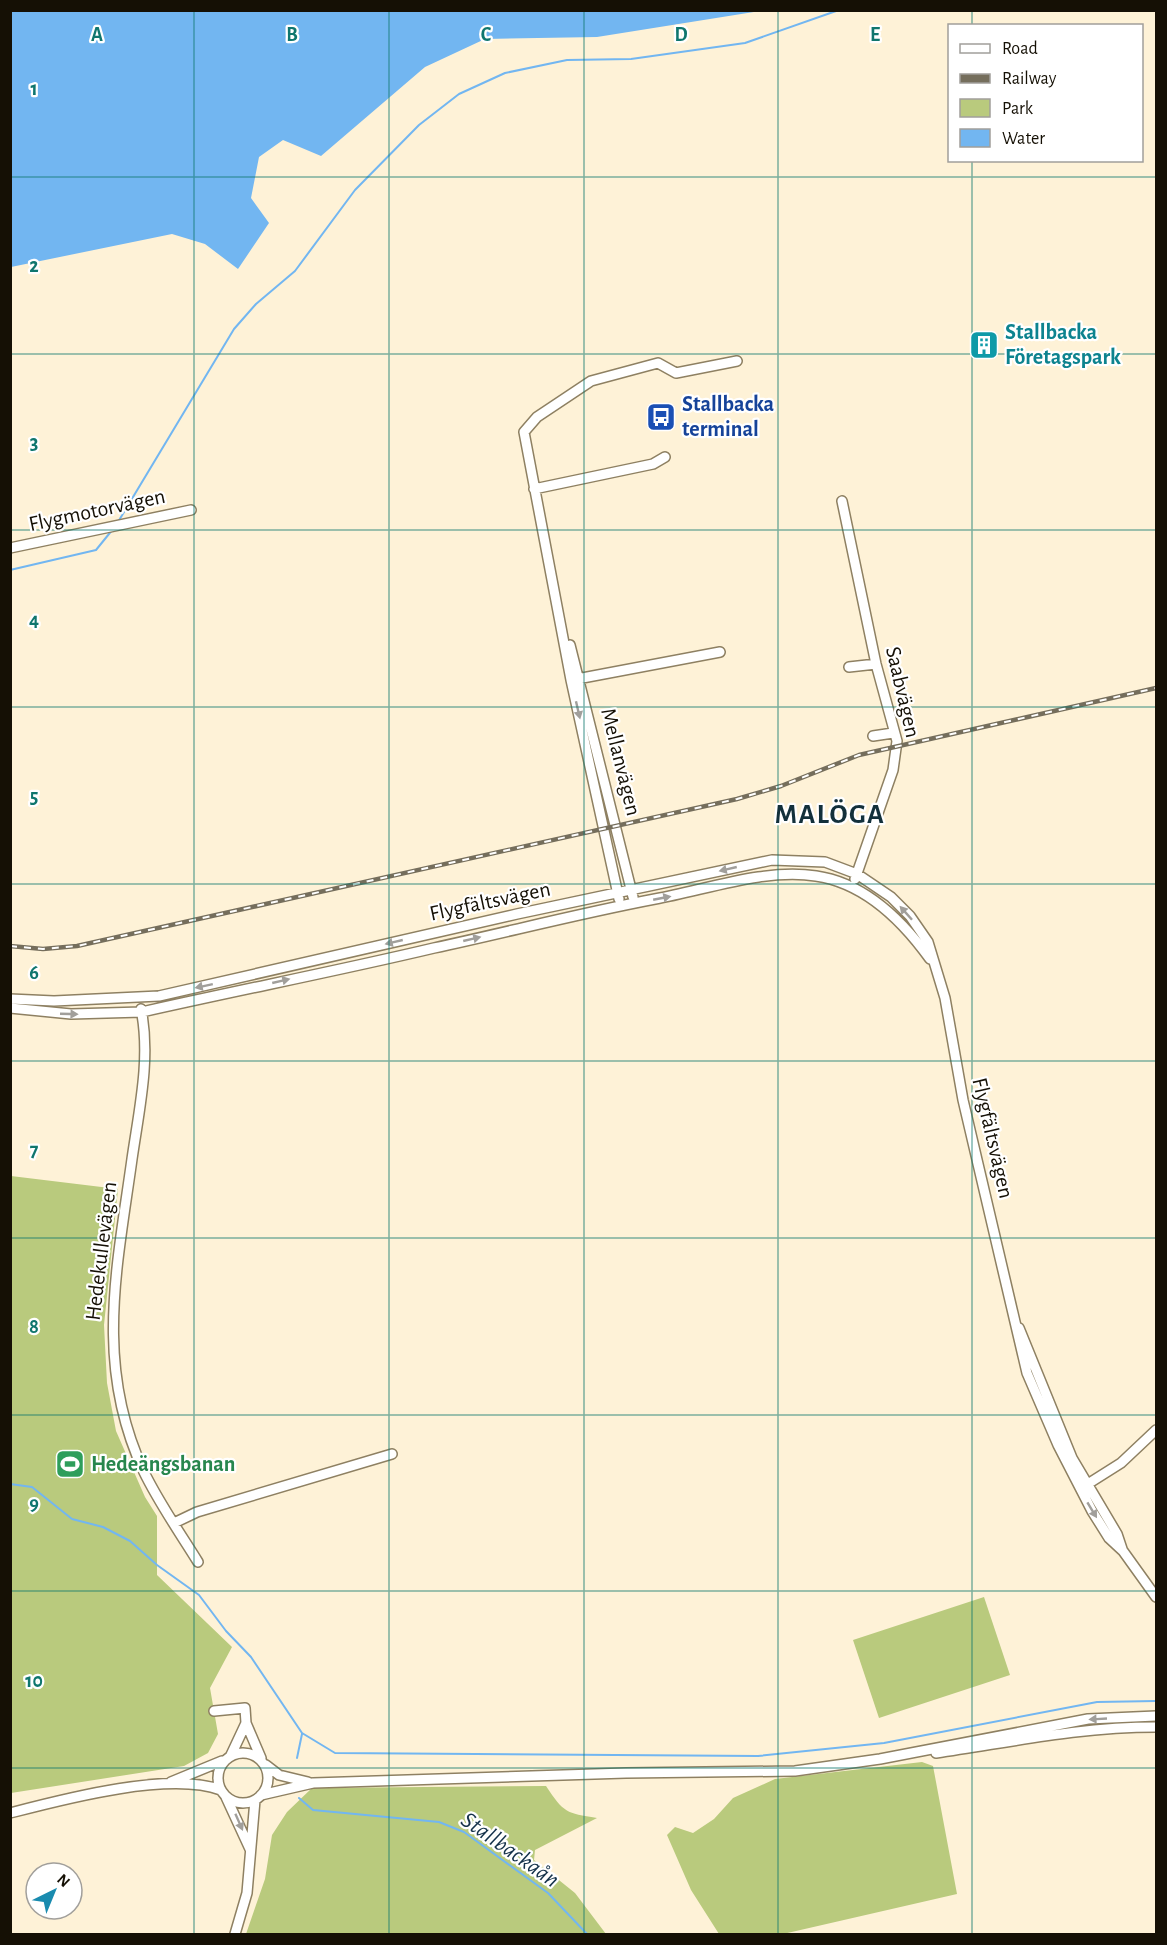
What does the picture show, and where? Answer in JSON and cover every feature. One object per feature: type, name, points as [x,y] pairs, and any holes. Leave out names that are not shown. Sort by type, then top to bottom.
[{"type":"street","name":"Mellanvägen","points":[[634,903],[564,632],[524,439],[525,429],[537,417],[584,385],[609,374],[658,363],[676,374],[737,361]]},
{"type":"street","points":[[534,489],[641,466],[665,457]]},
{"type":"street","name":"Saabvägen","points":[[843,501],[876,664],[897,749],[893,770],[852,887]]},
{"type":"street","name":"Flygmotorvägen","points":[[10,548],[102,531],[191,510]]},
{"type":"street","points":[[576,679],[720,652]]},
{"type":"street","points":[[849,667],[876,664]]},
{"type":"street","name":"Mellanvägen","points":[[576,679],[620,905]]},
{"type":"street","points":[[873,736],[893,733]]},
{"type":"street","name":"Flygfältsvägen","points":[[10,999],[54,1001],[138,998],[228,981],[772,860],[796,859],[825,862],[857,874],[877,885],[910,916],[928,942],[945,998],[963,1101],[1015,1321],[1025,1340],[1052,1414],[1084,1487],[1117,1534],[1123,1551],[1156,1597]]},
{"type":"street","name":"Flygfältsvägen","points":[[10,1008],[71,1014],[142,1012],[620,905],[786,873],[833,879],[852,887],[886,909],[903,925],[933,963]]},
{"type":"street","name":"Hedekullevägen","points":[[138,998],[142,1012],[144,1047],[142,1098],[113,1297],[112,1337],[118,1390],[128,1432],[145,1473],[198,1562]]},
{"type":"street","points":[[1084,1487],[1121,1463],[1156,1430]]},
{"type":"street","points":[[174,1523],[197,1512],[392,1454]]},
{"type":"street","points":[[214,1711],[245,1708],[246,1723],[263,1762],[268,1780],[258,1798],[250,1849],[247,1893],[235,1935]]},
{"type":"street","points":[[880,1759],[1088,1719],[1156,1716]]},
{"type":"street","points":[[246,1723],[217,1775],[223,1793],[250,1849]]},
{"type":"street","points":[[10,1813],[112,1791],[163,1785],[202,1785],[240,1803],[313,1783],[626,1773],[795,1772],[969,1748],[1037,1735],[1116,1727],[1156,1727]]},
{"type":"street","points":[[163,1785],[247,1752],[279,1775],[313,1783]]},
{"type":"green space","name":"Hedeängsbanan","points":[[11,1176],[118,1189],[104,1325],[107,1383],[116,1431],[145,1497],[157,1516],[157,1575],[232,1647],[210,1688],[218,1734],[208,1753],[184,1766],[11,1793]]},
{"type":"green space","points":[[984,1597],[1010,1675],[879,1718],[853,1640]]},
{"type":"green space","points":[[922,1762],[933,1766],[957,1894],[783,1934],[719,1934],[691,1890],[667,1835],[675,1827],[693,1833],[714,1819],[733,1798],[775,1779]]},
{"type":"green space","points":[[546,1786],[562,1807],[578,1815],[597,1818],[535,1850],[534,1860],[575,1893],[606,1934],[246,1934],[265,1879],[272,1835],[287,1812],[312,1788]]},
{"type":"water","points":[[11,10],[760,11],[597,37],[485,39],[425,67],[321,156],[283,140],[259,157],[251,198],[269,223],[238,269],[205,244],[172,234],[11,267]]},
{"type":"waterway","points":[[118,522],[234,329],[256,304],[295,271],[355,190],[419,125],[459,94],[505,73],[567,60],[631,59],[745,43],[839,10]]},
{"type":"waterway","points":[[10,570],[96,550],[113,529]]},
{"type":"waterway","points":[[10,1484],[32,1487],[72,1519],[103,1527],[130,1541],[157,1565],[199,1595],[226,1631],[251,1657],[302,1733],[335,1753],[758,1756],[884,1743],[1097,1702],[1156,1701]]},
{"type":"waterway","points":[[297,1758],[302,1734]]},
{"type":"waterway","name":"Stallbackaån","points":[[299,1798],[313,1810],[439,1822],[464,1832],[548,1893],[587,1934]]},
{"type":"railway","points":[[10,946],[43,949],[77,946],[737,799],[781,786],[859,755],[1156,688]]},
{"type":"place","name":"Stallbacka Företagspark","points":[[984,345]]},
{"type":"place","name":"Stallbacka terminal","points":[[661,417]]},
{"type":"place","name":"Hedeängsbanan","points":[[70,1464]]},
{"type":"district","name":"MALÖGA","points":[[830,815]]}]
